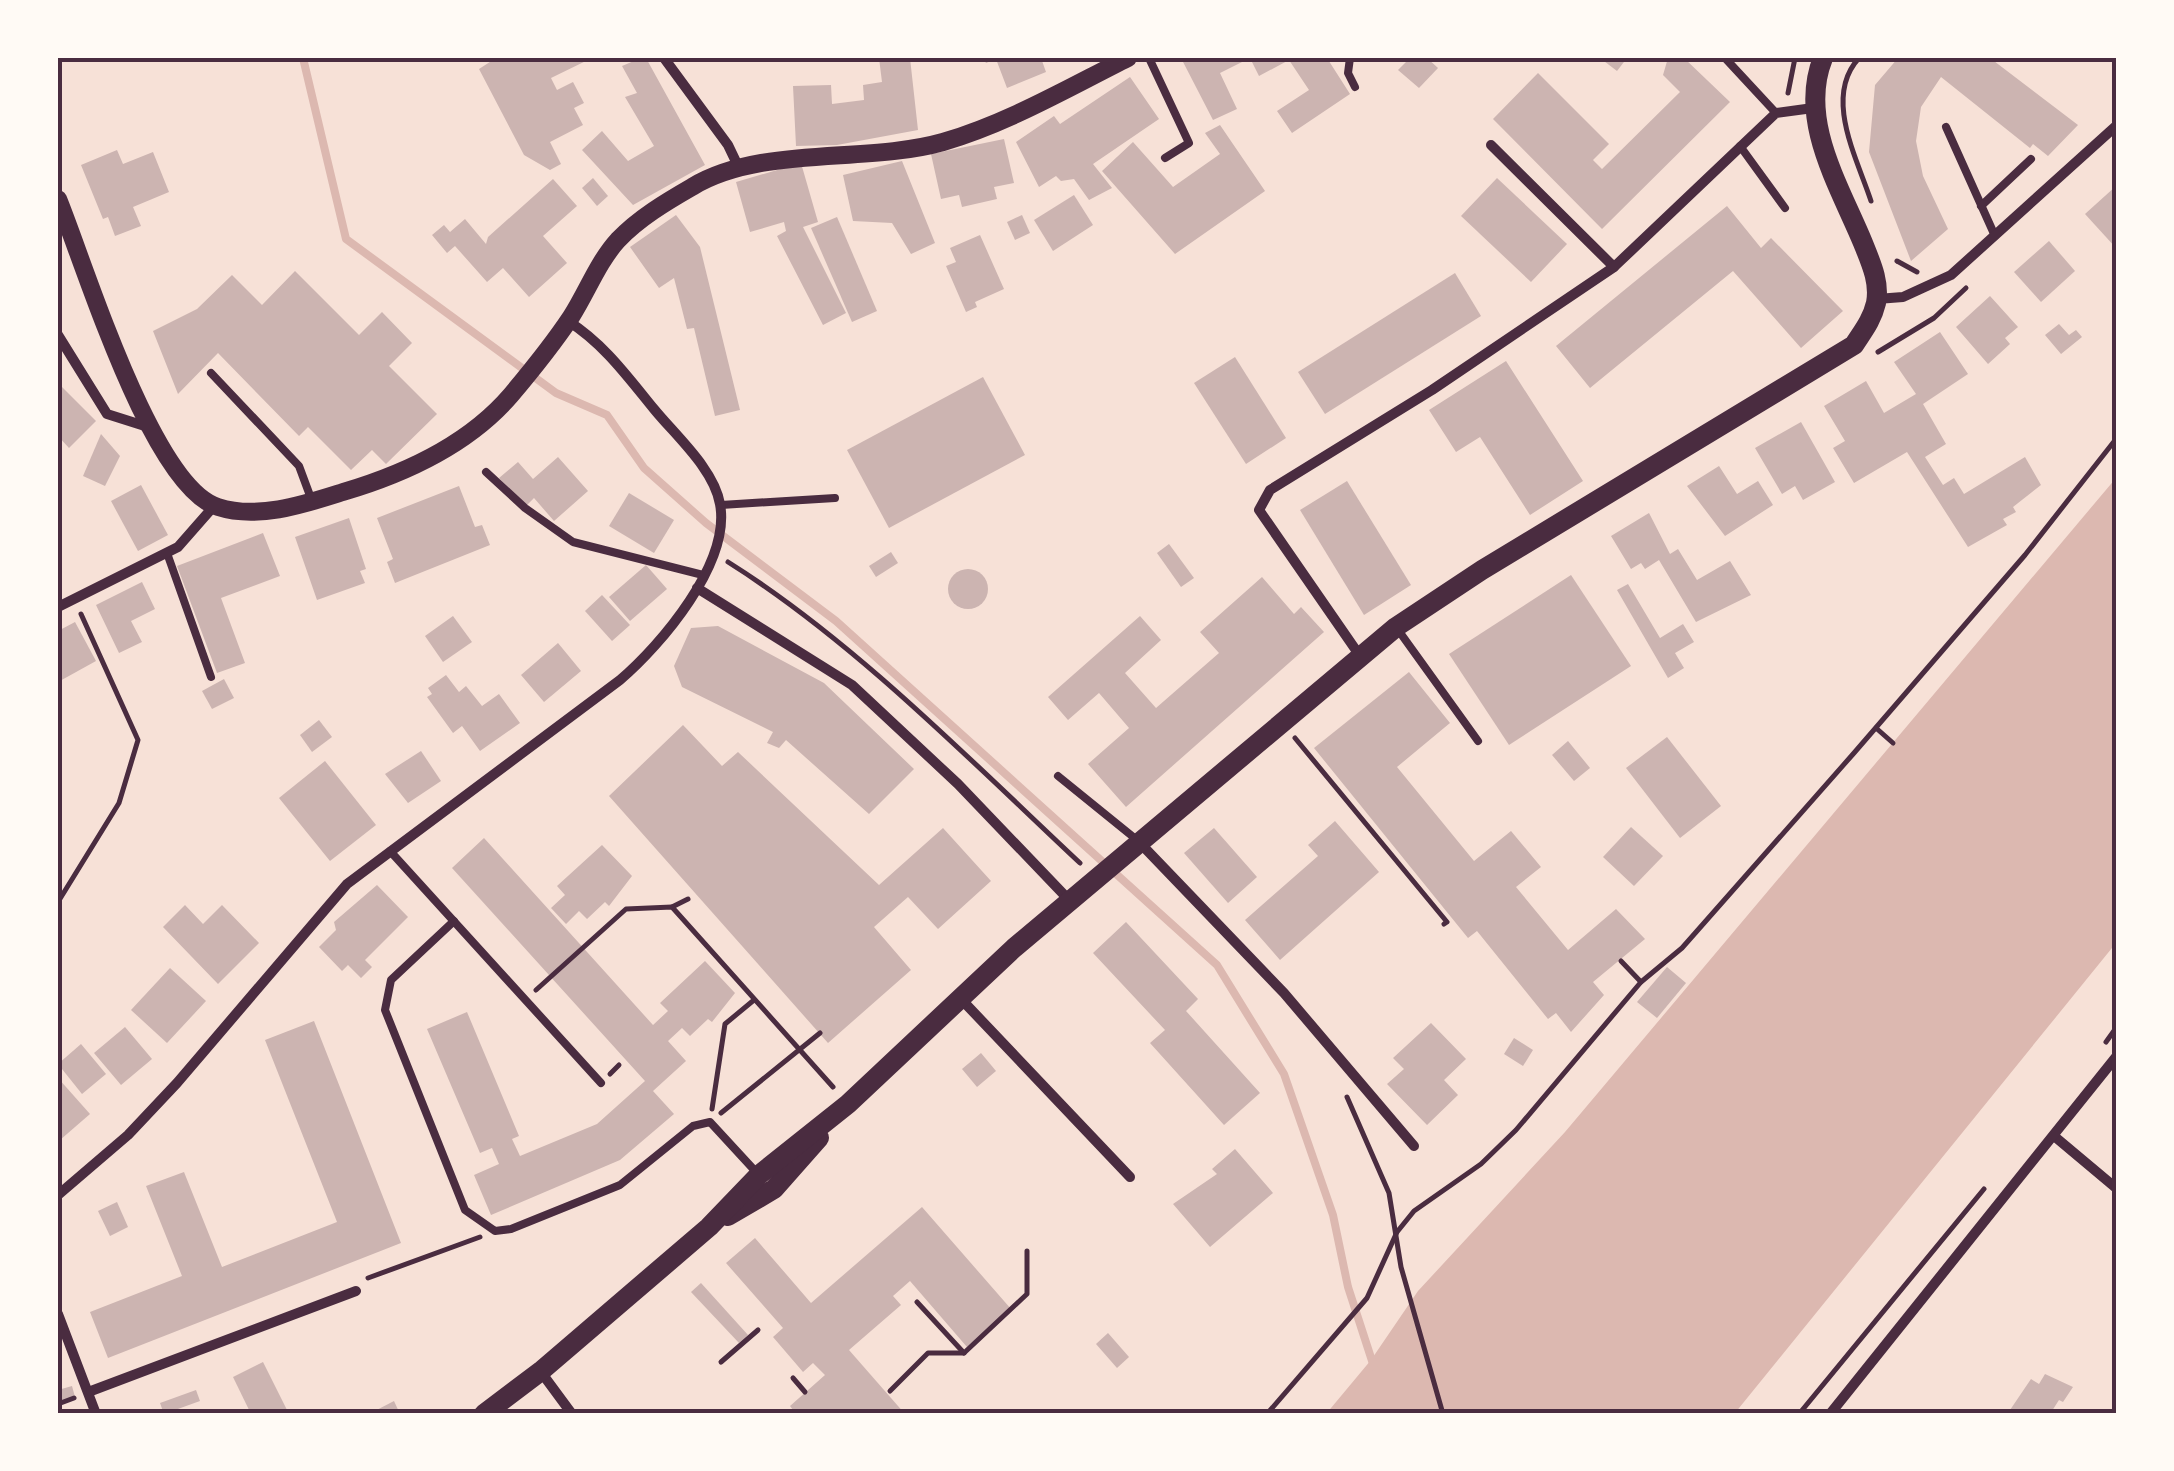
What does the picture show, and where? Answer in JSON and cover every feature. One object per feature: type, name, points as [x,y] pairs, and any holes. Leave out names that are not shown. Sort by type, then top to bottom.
[{"type":"main road","points":[[484,1414],[709,1226],[759,1174],[848,1104],[1070,901],[1360,656],[1496,561],[1854,345],[1871,320],[1877,299],[1876,275],[1821,141],[1813,108],[1816,76],[1824,58]]},
{"type":"main road","points":[[709,1226],[774,1190],[848,1104]]},
{"type":"street","points":[[664,58],[728,145],[740,168]]},
{"type":"street","points":[[58,198],[148,427],[183,484],[214,506],[256,512],[312,501],[421,462],[466,434],[508,399],[538,362],[568,322],[604,258],[630,229],[698,183],[740,168],[941,142],[1020,113],[1125,58]]},
{"type":"street","points":[[1360,656],[1259,510],[1282,480],[1432,390],[1614,266],[1776,112],[1813,108]]},
{"type":"street","points":[[1877,299],[1903,297],[1951,276],[2116,126]]},
{"type":"street","points":[[1491,145],[1614,266]]},
{"type":"street","points":[[58,1195],[165,1096],[319,913],[390,851],[630,672],[655,649],[697,588],[714,548],[721,505],[701,466],[610,355],[568,322]]},
{"type":"street","points":[[58,335],[107,414],[148,427]]},
{"type":"street","points":[[58,607],[178,547],[214,506]]},
{"type":"street","points":[[697,588],[852,685],[958,784],[1070,901]]},
{"type":"street","points":[[1140,843],[1284,993],[1414,1146]]},
{"type":"street","points":[[961,999],[1130,1176]]},
{"type":"street","points":[[1830,1414],[2116,1057]]},
{"type":"street","points":[[2054,1136],[2116,1188]]},
{"type":"street","points":[[91,1391],[356,1291]]},
{"type":"street","points":[[58,1314],[91,1391],[96,1414]]},
{"type":"street","points":[[540,1371],[572,1414]]},
{"type":"lane","points":[[1148,58],[1189,142],[1164,158]]},
{"type":"lane","points":[[1350,58],[1348,73],[1355,87]]},
{"type":"lane","points":[[1725,58],[1776,112]]},
{"type":"lane","points":[[1946,126],[1994,236]]},
{"type":"lane","points":[[1740,146],[1786,208]]},
{"type":"lane","points":[[1981,206],[2032,159]]},
{"type":"lane","points":[[212,373],[299,466],[312,501]]},
{"type":"lane","points":[[486,472],[525,508],[573,542],[703,575]]},
{"type":"lane","points":[[721,505],[835,498]]},
{"type":"lane","points":[[167,553],[211,678]]},
{"type":"lane","points":[[1396,628],[1478,740]]},
{"type":"lane","points":[[1058,776],[1140,843]]},
{"type":"lane","points":[[390,851],[600,1083]]},
{"type":"lane","points":[[454,921],[391,980],[385,1010],[460,1199],[474,1220],[495,1231],[511,1229],[620,1185],[693,1126],[710,1122],[759,1174]]},
{"type":"path","points":[[1791,110],[1787,91],[1795,58]]},
{"type":"path","points":[[1858,58],[1850,67],[1842,112],[1874,210]]},
{"type":"path","points":[[1892,252],[1898,265],[1911,272],[1930,272]]},
{"type":"path","points":[[1267,1414],[1367,1298],[1397,1232],[1414,1210],[1481,1164],[1516,1130],[1641,982],[1682,948],[2025,555],[2116,439]]},
{"type":"path","points":[[714,548],[918,712],[1099,877]]},
{"type":"path","points":[[58,902],[119,802],[138,740],[74,599]]},
{"type":"path","points":[[1282,722],[1447,922],[1444,924]]},
{"type":"path","points":[[1876,728],[1893,743]]},
{"type":"path","points":[[526,1000],[626,910],[672,907],[688,899]]},
{"type":"path","points":[[672,907],[848,1104]]},
{"type":"path","points":[[1621,961],[1641,982]]},
{"type":"path","points":[[710,1122],[726,1024],[754,1000]]},
{"type":"path","points":[[710,1122],[820,1034]]},
{"type":"path","points":[[1343,1089],[1389,1193],[1401,1267],[1443,1414]]},
{"type":"path","points":[[1799,1414],[1988,1184]]},
{"type":"path","points":[[356,1291],[366,1279],[495,1231]]},
{"type":"path","points":[[890,1391],[928,1353],[964,1354],[1027,1294],[1027,1251]]},
{"type":"path","points":[[918,1302],[964,1354]]},
{"type":"path","points":[[721,1362],[758,1330]]},
{"type":"path","points":[[793,1378],[806,1392]]},
{"type":"shaded area","points":[[2116,478],[2116,943],[1735,1413],[1326,1414],[1371,1360],[1418,1291],[1565,1132]]},
{"type":"building","points":[[496,58],[592,58],[551,78],[557,90],[573,82],[584,103],[574,108],[583,125],[550,142],[561,164],[550,170],[524,155],[479,69]]},
{"type":"building","points":[[646,58],[705,165],[633,205],[582,150],[602,131],[628,161],[654,146],[625,97],[637,93],[622,66]]},
{"type":"building","points":[[879,58],[910,58],[918,130],[837,145],[796,146],[793,86],[831,85],[832,104],[864,100],[863,85],[882,82]]},
{"type":"building","points":[[983,58],[1041,58],[1046,72],[1007,88],[996,59],[986,63]]},
{"type":"building","points":[[1181,58],[1250,58],[1220,73],[1237,109],[1213,120]]},
{"type":"building","points":[[1250,58],[1327,58],[1350,94],[1292,133],[1277,111],[1309,90],[1289,60],[1259,76]]},
{"type":"building","points":[[1410,58],[1427,58],[1438,68],[1419,88],[1398,70]]},
{"type":"building","points":[[1600,58],[1627,58],[1617,71]]},
{"type":"building","points":[[1668,58],[1684,58],[1730,102],[1602,229],[1493,119],[1538,73],[1609,144],[1593,160],[1602,169],[1680,92],[1663,75]]},
{"type":"building","points":[[1898,58],[1990,58],[2078,125],[2048,156],[2033,144],[2030,148],[1941,77],[1921,107],[1916,141],[1923,176],[1948,229],[1911,261],[1869,152],[1875,85]]},
{"type":"building","points":[[1130,77],[1159,119],[1093,164],[1112,188],[1089,200],[1074,179],[1061,181],[1056,176],[1039,187],[1016,142],[1054,116],[1060,124]]},
{"type":"building","points":[[1220,125],[1265,191],[1175,254],[1102,171],[1133,142],[1173,187],[1220,154],[1205,133]]},
{"type":"building","points":[[1004,139],[1014,183],[994,187],[997,199],[962,207],[959,195],[941,199],[931,154]]},
{"type":"building","points":[[117,150],[123,164],[153,152],[169,192],[133,207],[141,226],[115,236],[108,217],[103,219],[81,165]]},
{"type":"building","points":[[902,161],[935,243],[911,254],[892,223],[853,221],[843,175]]},
{"type":"building","points":[[801,163],[818,222],[803,227],[846,313],[823,325],[777,236],[786,231],[784,222],[750,232],[736,182]]},
{"type":"building","points":[[593,178],[608,196],[597,206],[582,188]]},
{"type":"building","points":[[1497,178],[1567,244],[1531,282],[1461,216]]},
{"type":"building","points":[[553,179],[577,206],[543,236],[567,263],[529,297],[503,268],[487,282],[455,246],[447,253],[432,235],[444,225],[450,232],[465,219],[486,244],[488,237]]},
{"type":"building","points":[[2116,186],[2116,248],[2085,214]]},
{"type":"building","points":[[1074,195],[1093,225],[1053,251],[1034,220]]},
{"type":"building","points":[[1727,206],[1761,248],[1771,238],[1843,311],[1801,348],[1733,271],[1590,388],[1556,346]]},
{"type":"building","points":[[676,215],[700,247],[740,410],[715,416],[694,328],[687,329],[674,278],[659,288],[630,247]]},
{"type":"building","points":[[1022,215],[1030,233],[1015,240],[1007,222]]},
{"type":"building","points":[[837,217],[877,311],[852,322],[811,228]]},
{"type":"building","points":[[980,235],[1004,289],[975,302],[977,307],[966,312],[946,266],[956,262],[950,248]]},
{"type":"building","points":[[2049,241],[2075,271],[2041,302],[2014,272]]},
{"type":"building","points":[[295,271],[359,335],[382,312],[412,343],[389,366],[437,414],[386,464],[372,450],[351,470],[308,427],[299,436],[218,353],[178,394],[153,331],[197,309],[232,275],[262,305]]},
{"type":"building","points":[[1455,273],[1481,316],[1325,414],[1298,372]]},
{"type":"building","points":[[1990,296],[2018,327],[2005,338],[2010,344],[1988,364],[1956,327]]},
{"type":"building","points":[[2059,324],[2069,335],[2076,330],[2082,337],[2061,354],[2045,335]]},
{"type":"building","points":[[1940,332],[1968,374],[1923,404],[1946,444],[1925,457],[1943,485],[1954,478],[1964,494],[2025,457],[2041,485],[2013,507],[2016,512],[2003,519],[2007,525],[1968,547],[1907,452],[1854,483],[1833,448],[1845,441],[1824,406],[1866,381],[1884,413],[1916,394],[1894,362]]},
{"type":"building","points":[[1235,357],[1286,438],[1246,464],[1194,383]]},
{"type":"building","points":[[1506,361],[1583,481],[1530,515],[1480,437],[1456,452],[1429,410]]},
{"type":"building","points":[[983,377],[1025,455],[889,528],[847,450]]},
{"type":"building","points":[[58,383],[96,421],[69,448],[58,436]]},
{"type":"building","points":[[1801,422],[1835,482],[1803,500],[1795,486],[1782,494],[1755,448]]},
{"type":"building","points":[[101,434],[120,456],[105,486],[83,476]]},
{"type":"building","points":[[558,457],[588,491],[554,521],[534,498],[525,507],[499,478],[518,462],[533,479]]},
{"type":"building","points":[[1719,466],[1737,494],[1758,481],[1773,505],[1725,536],[1687,486]]},
{"type":"building","points":[[1347,481],[1411,585],[1364,615],[1300,510]]},
{"type":"building","points":[[141,485],[168,535],[138,551],[111,501]]},
{"type":"building","points":[[459,486],[475,527],[482,525],[490,545],[395,583],[387,562],[393,559],[377,518]]},
{"type":"building","points":[[629,493],[674,520],[654,553],[609,526]]},
{"type":"building","points":[[1649,513],[1670,554],[1678,549],[1697,580],[1730,561],[1751,595],[1696,622],[1659,560],[1645,569],[1641,563],[1631,569],[1611,536]]},
{"type":"building","points":[[349,518],[366,569],[360,571],[365,583],[317,600],[295,537]]},
{"type":"building","points":[[263,533],[280,576],[221,598],[245,663],[217,673],[177,566]]},
{"type":"building","points":[[1169,544],[1194,578],[1181,587],[1157,553]]},
{"type":"building","points":[[891,552],[898,563],[876,577],[869,566]]},
{"type":"building","points":[[646,565],[667,589],[630,621],[609,597]]},
{"type":"building","points":[[968,569],[982,575],[988,589],[982,603],[968,609],[954,603],[948,589],[954,575]]},
{"type":"building","points":[[1571,575],[1631,666],[1509,745],[1449,654]]},
{"type":"building","points":[[1262,577],[1294,614],[1301,607],[1324,632],[1126,807],[1088,764],[1129,728],[1099,693],[1068,720],[1048,697],[1140,616],[1161,640],[1125,673],[1156,708],[1219,653],[1200,632]]},
{"type":"building","points":[[142,582],[155,609],[131,621],[142,642],[119,653],[96,605]]},
{"type":"building","points":[[1628,584],[1660,638],[1683,624],[1694,642],[1675,653],[1684,668],[1668,678],[1617,590]]},
{"type":"building","points":[[602,595],[630,625],[612,641],[585,611]]},
{"type":"building","points":[[453,616],[472,642],[443,662],[425,636]]},
{"type":"building","points":[[75,622],[96,661],[58,682],[58,631]]},
{"type":"building","points":[[718,626],[824,683],[914,769],[869,814],[786,740],[779,748],[767,743],[773,732],[682,687],[674,666],[691,628]]},
{"type":"building","points":[[558,643],[581,671],[544,702],[521,675]]},
{"type":"building","points":[[1409,672],[1450,723],[1397,767],[1474,861],[1511,831],[1541,867],[1516,887],[1568,950],[1616,909],[1645,939],[1593,982],[1604,995],[1571,1032],[1556,1013],[1548,1019],[1477,931],[1468,938],[1314,748]]},
{"type":"building","points":[[446,675],[459,692],[466,686],[482,706],[499,694],[520,723],[480,751],[462,726],[453,733],[427,697],[432,694],[428,688]]},
{"type":"building","points":[[224,679],[234,698],[212,709],[202,691]]},
{"type":"building","points":[[319,720],[332,737],[312,752],[300,735]]},
{"type":"building","points":[[683,725],[722,766],[738,752],[879,885],[943,828],[991,881],[938,929],[908,897],[874,927],[911,970],[828,1043],[609,796]]},
{"type":"building","points":[[1667,737],[1721,806],[1680,838],[1626,768]]},
{"type":"building","points":[[1568,741],[1590,768],[1574,781],[1552,755]]},
{"type":"building","points":[[421,751],[441,781],[408,803],[385,774]]},
{"type":"building","points":[[325,761],[376,825],[330,861],[279,798]]},
{"type":"building","points":[[1335,821],[1379,872],[1280,960],[1245,920],[1318,856],[1308,845]]},
{"type":"building","points":[[1631,827],[1663,856],[1634,886],[1603,857]]},
{"type":"building","points":[[1214,828],[1257,877],[1228,903],[1184,853]]},
{"type":"building","points":[[484,838],[653,1025],[668,1011],[660,1003],[705,961],[735,993],[712,1022],[708,1019],[690,1036],[682,1028],[668,1041],[686,1061],[653,1091],[674,1114],[620,1160],[491,1215],[474,1175],[499,1164],[492,1148],[480,1153],[427,1029],[467,1012],[519,1136],[512,1139],[520,1156],[597,1124],[645,1081],[452,868]]},
{"type":"building","points":[[602,845],[632,876],[609,906],[605,902],[587,919],[579,911],[566,924],[551,908],[565,895],[557,886]]},
{"type":"building","points":[[377,885],[408,917],[365,960],[372,967],[361,978],[348,965],[342,971],[319,947],[336,930],[334,922]]},
{"type":"building","points":[[185,905],[203,924],[222,905],[259,943],[218,984],[163,927]]},
{"type":"building","points":[[1126,922],[1198,999],[1186,1011],[1260,1093],[1224,1125],[1150,1043],[1165,1030],[1093,953]]},
{"type":"building","points":[[1667,967],[1686,983],[1657,1018],[1637,1002]]},
{"type":"building","points":[[170,968],[206,1001],[167,1043],[131,1010]]},
{"type":"building","points":[[314,1021],[401,1243],[108,1358],[90,1312],[182,1276],[146,1186],[184,1172],[222,1267],[337,1222],[265,1040]]},
{"type":"building","points":[[1431,1023],[1466,1059],[1444,1080],[1458,1095],[1427,1125],[1387,1084],[1404,1069],[1393,1058]]},
{"type":"building","points":[[125,1027],[152,1059],[121,1085],[94,1053]]},
{"type":"building","points":[[1514,1038],[1533,1050],[1523,1066],[1504,1054]]},
{"type":"building","points":[[81,1044],[106,1074],[82,1094],[58,1064]]},
{"type":"building","points":[[981,1053],[996,1071],[977,1087],[962,1069]]},
{"type":"building","points":[[58,1078],[90,1114],[60,1140],[58,1137]]},
{"type":"building","points":[[1235,1149],[1273,1193],[1210,1247],[1173,1204],[1217,1174],[1212,1169]]},
{"type":"building","points":[[117,1202],[128,1227],[110,1236],[98,1211]]},
{"type":"building","points":[[922,1207],[1011,1309],[967,1347],[910,1281],[893,1296],[901,1305],[849,1350],[905,1414],[796,1414],[790,1406],[825,1375],[813,1363],[803,1372],[773,1337],[783,1328],[726,1263],[755,1238],[811,1303]]},
{"type":"building","points":[[701,1283],[748,1335],[739,1343],[691,1292]]},
{"type":"building","points":[[1108,1333],[1129,1357],[1117,1368],[1096,1344]]},
{"type":"building","points":[[263,1362],[289,1414],[251,1414],[233,1377]]},
{"type":"building","points":[[2045,1374],[2073,1387],[2063,1402],[2059,1400],[2050,1414],[2010,1410],[2031,1379],[2039,1384]]},
{"type":"building","points":[[72,1386],[75,1397],[58,1402],[58,1390]]},
{"type":"building","points":[[196,1390],[200,1401],[164,1414],[160,1403]]},
{"type":"building","points":[[394,1401],[400,1414],[369,1414]]},
{"type":"waterway","points":[[303,58],[346,239],[556,393],[607,415],[644,468],[706,523],[836,621],[1217,965],[1284,1074],[1333,1215],[1348,1287],[1374,1367]]}]
